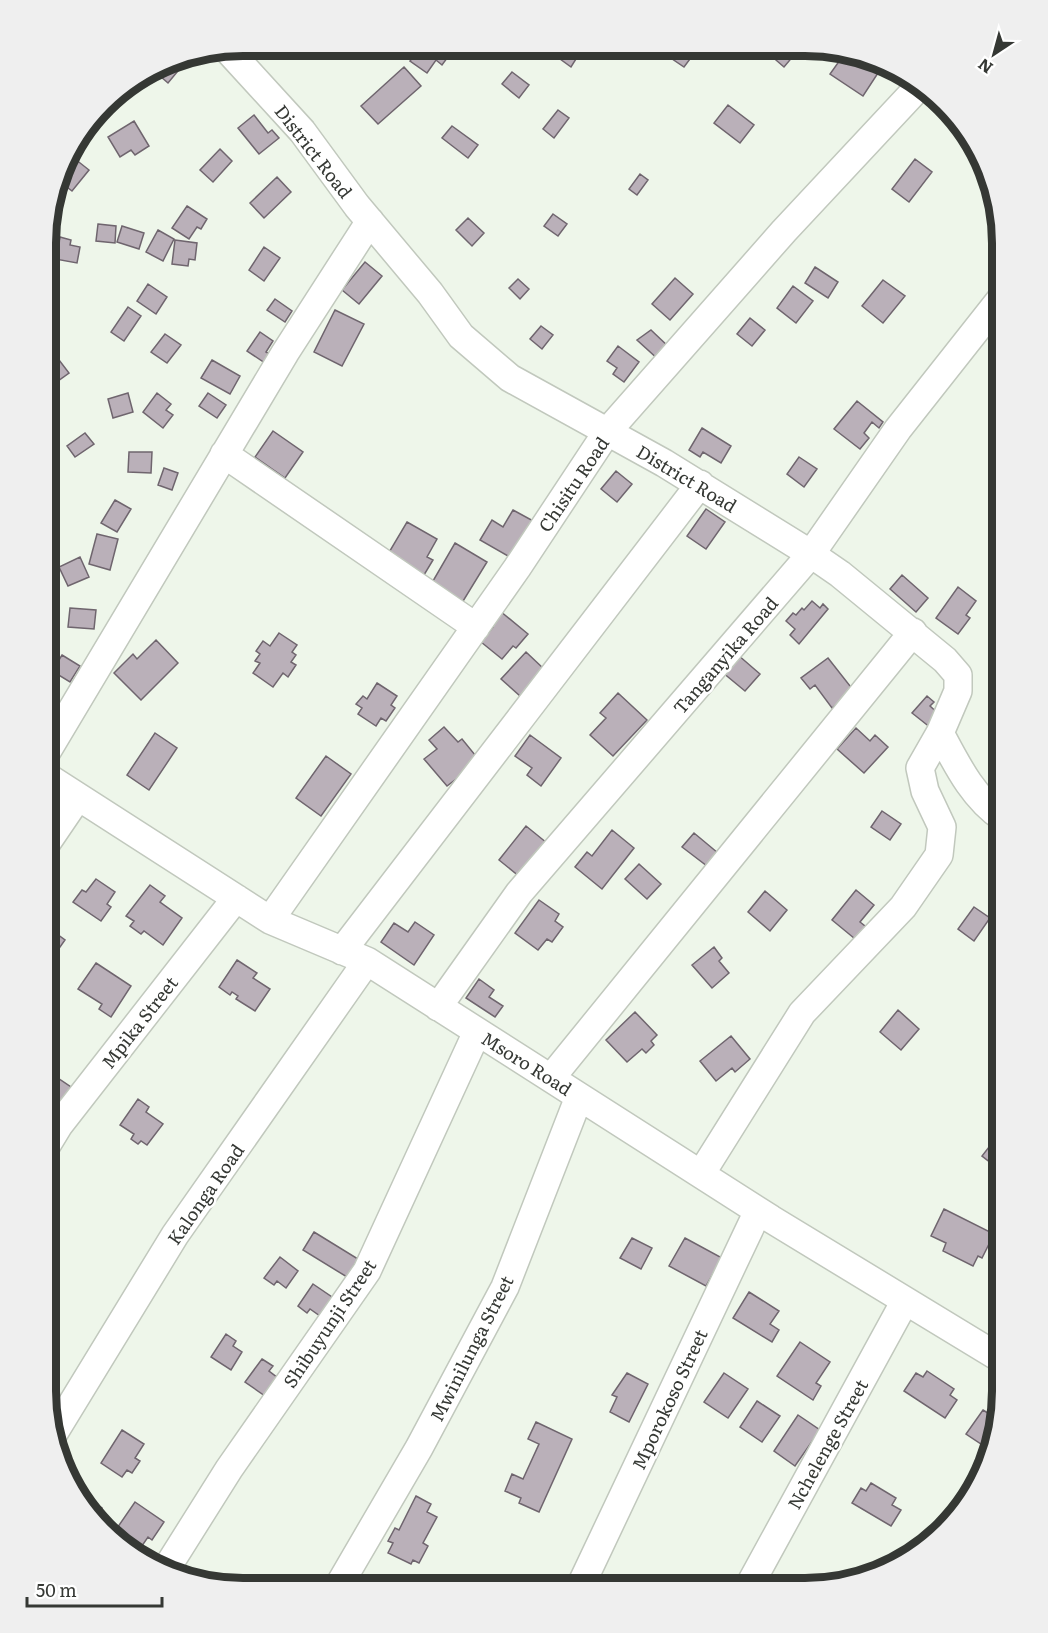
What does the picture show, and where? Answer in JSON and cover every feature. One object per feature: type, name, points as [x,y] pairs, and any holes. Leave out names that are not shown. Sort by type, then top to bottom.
[{"type":"street","name":"District Road","points":[[234,56],[302,131],[370,221],[430,293],[461,336],[510,378],[700,484],[811,554],[913,632],[945,660],[958,675],[958,691],[940,733]]},
{"type":"street","name":"Chisitu Road","points":[[270,920],[476,627],[607,432],[784,231],[913,90]]},
{"type":"street","points":[[55,738],[285,353],[370,221]]},
{"type":"street","name":"Tanganyika Road","points":[[438,1007],[519,893],[811,554],[898,429],[993,309]]},
{"type":"street","points":[[224,454],[476,627]]},
{"type":"street","points":[[342,951],[700,484]]},
{"type":"street","points":[[550,1078],[913,632]]},
{"type":"street","points":[[940,733],[959,769],[986,806],[993,811]]},
{"type":"street","points":[[701,1174],[802,1013],[903,907],[939,855],[942,827],[925,791],[920,768],[940,733]]},
{"type":"street","name":"Msoro Road","points":[[55,782],[270,920],[367,962],[758,1210],[992,1353]]},
{"type":"street","points":[[55,831],[78,797]]},
{"type":"street","name":"Mpika Street","points":[[55,1132],[236,898]]},
{"type":"street","name":"Kalonga Road","points":[[59,1425],[176,1235],[367,962]]},
{"type":"street","name":"Shibuyunji Street","points":[[170,1563],[229,1468],[367,1271],[477,1032]]},
{"type":"street","name":"Mwinilunga Street","points":[[343,1578],[419,1448],[505,1287],[579,1096]]},
{"type":"street","name":"Mporokoso Street","points":[[584,1578],[758,1210]]},
{"type":"street","name":"Nchelenge Street","points":[[753,1578],[905,1301]]},
{"type":"building","points":[[414,56],[449,56],[442,65],[436,60],[427,73],[410,61]]},
{"type":"building","points":[[556,56],[572,56],[576,59],[571,67]]},
{"type":"building","points":[[668,56],[692,56],[684,67]]},
{"type":"building","points":[[771,56],[793,56],[784,67]]},
{"type":"building","points":[[841,59],[879,71],[863,96],[830,74]]},
{"type":"building","points":[[183,65],[168,83],[159,75]]},
{"type":"building","points":[[404,67],[421,86],[378,124],[361,106]]},
{"type":"building","points":[[512,72],[529,85],[519,98],[502,84]]},
{"type":"building","points":[[728,105],[754,125],[740,143],[714,123]]},
{"type":"building","points":[[558,110],[569,118],[554,138],[543,129]]},
{"type":"building","points":[[254,115],[268,133],[272,130],[279,138],[259,154],[238,128]]},
{"type":"building","points":[[134,121],[149,146],[135,155],[131,150],[120,157],[108,137]]},
{"type":"building","points":[[452,126],[478,145],[468,158],[442,138]]},
{"type":"building","points":[[220,149],[232,161],[213,182],[200,170]]},
{"type":"building","points":[[75,159],[89,170],[72,191],[64,185]]},
{"type":"building","points":[[915,159],[932,172],[909,202],[892,189]]},
{"type":"building","points":[[640,174],[648,180],[637,195],[629,189]]},
{"type":"building","points":[[277,177],[291,192],[264,218],[250,203]]},
{"type":"building","points":[[187,206],[207,219],[201,229],[197,227],[189,239],[172,228]]},
{"type":"building","points":[[553,214],[567,224],[558,236],[544,226]]},
{"type":"building","points":[[468,218],[484,233],[472,246],[456,230]]},
{"type":"building","points":[[98,224],[116,226],[115,243],[96,241]]},
{"type":"building","points":[[122,226],[144,233],[139,249],[117,242]]},
{"type":"building","points":[[158,230],[174,239],[163,261],[146,252]]},
{"type":"building","points":[[60,237],[71,240],[70,245],[80,247],[77,263],[55,259]]},
{"type":"building","points":[[175,240],[197,243],[195,260],[189,259],[188,266],[172,264]]},
{"type":"building","points":[[264,247],[280,258],[264,281],[249,270]]},
{"type":"building","points":[[365,262],[382,276],[359,304],[342,290]]},
{"type":"building","points":[[815,267],[838,282],[828,298],[805,283]]},
{"type":"building","points":[[675,278],[693,294],[670,320],[652,304]]},
{"type":"building","points":[[518,279],[529,289],[520,299],[509,288]]},
{"type":"building","points":[[883,280],[905,296],[883,323],[862,306]]},
{"type":"building","points":[[148,284],[167,297],[156,314],[137,301]]},
{"type":"building","points":[[793,286],[813,301],[796,323],[777,308]]},
{"type":"building","points":[[275,299],[292,311],[285,322],[267,310]]},
{"type":"building","points":[[128,307],[141,316],[124,341],[111,332]]},
{"type":"building","points":[[335,310],[364,324],[342,366],[314,352]]},
{"type":"building","points":[[750,318],[765,330],[752,346],[737,334]]},
{"type":"building","points":[[541,326],[553,335],[542,349],[530,339]]},
{"type":"building","points":[[651,330],[671,349],[660,361],[637,340]]},
{"type":"building","points":[[260,332],[273,341],[266,352],[271,355],[265,363],[247,351]]},
{"type":"building","points":[[165,334],[181,345],[167,363],[151,352]]},
{"type":"building","points":[[618,346],[639,362],[624,382],[613,374],[617,368],[607,361]]},
{"type":"building","points":[[55,357],[69,373],[55,383]]},
{"type":"building","points":[[212,360],[240,376],[230,394],[201,378]]},
{"type":"building","points":[[128,393],[133,412],[113,418],[108,399]]},
{"type":"building","points":[[157,393],[171,404],[166,410],[173,415],[163,428],[143,412]]},
{"type":"building","points":[[208,393],[226,405],[217,418],[199,406]]},
{"type":"building","points":[[857,401],[883,422],[879,428],[872,422],[864,433],[869,438],[860,449],[834,429]]},
{"type":"building","points":[[702,428],[731,446],[721,463],[703,452],[700,457],[689,450]]},
{"type":"building","points":[[273,431],[303,452],[285,478],[255,457]]},
{"type":"building","points":[[85,433],[94,444],[75,457],[67,446]]},
{"type":"building","points":[[129,452],[152,452],[151,473],[128,472]]},
{"type":"building","points":[[799,457],[817,469],[804,487],[787,474]]},
{"type":"building","points":[[164,468],[178,473],[172,490],[158,485]]},
{"type":"building","points":[[616,471],[632,484],[617,502],[601,489]]},
{"type":"building","points":[[115,500],[131,509],[117,532],[101,523]]},
{"type":"building","points":[[706,509],[725,522],[706,549],[687,536]]},
{"type":"building","points":[[513,510],[537,523],[515,560],[480,540],[492,520],[503,527]]},
{"type":"building","points":[[407,522],[437,539],[427,557],[433,560],[421,580],[388,554]]},
{"type":"building","points":[[97,534],[118,539],[110,570],[89,564]]},
{"type":"building","points":[[455,543],[487,562],[457,611],[426,593]]},
{"type":"building","points":[[80,557],[89,577],[68,586],[59,567]]},
{"type":"building","points":[[902,575],[928,598],[916,612],[890,589]]},
{"type":"building","points":[[958,587],[976,601],[966,615],[970,618],[958,634],[936,618]]},
{"type":"building","points":[[812,601],[820,608],[823,604],[828,609],[799,644],[790,635],[795,629],[786,621],[793,613],[796,615],[802,608],[804,610]]},
{"type":"building","points":[[55,605],[59,606],[55,622]]},
{"type":"building","points":[[70,608],[96,610],[94,629],[68,627]]},
{"type":"building","points":[[500,611],[528,634],[502,659],[481,642],[493,627],[490,624]]},
{"type":"building","points":[[279,633],[297,645],[292,652],[296,655],[291,662],[296,665],[288,677],[283,673],[273,687],[253,673],[260,663],[255,661],[260,654],[256,651],[263,641],[270,646]]},
{"type":"building","points":[[156,640],[178,663],[141,700],[114,673],[133,654],[137,659]]},
{"type":"building","points":[[526,652],[545,670],[520,696],[501,679]]},
{"type":"building","points":[[62,655],[80,666],[70,682],[55,673],[55,666]]},
{"type":"building","points":[[738,655],[760,674],[745,691],[722,672]]},
{"type":"building","points":[[828,658],[854,691],[832,708],[815,685],[810,689],[801,678]]},
{"type":"building","points":[[377,683],[397,696],[391,705],[395,708],[386,721],[381,718],[376,726],[358,714],[362,708],[356,704],[363,696],[367,699]]},
{"type":"building","points":[[618,693],[647,720],[613,756],[590,735],[606,718],[600,713]]},
{"type":"building","points":[[927,696],[934,702],[930,706],[941,716],[931,728],[912,713]]},
{"type":"building","points":[[444,727],[458,742],[462,739],[480,761],[447,786],[424,759],[437,749],[429,740]]},
{"type":"building","points":[[856,728],[870,741],[875,735],[888,747],[864,773],[837,749]]},
{"type":"building","points":[[155,733],[177,748],[149,790],[127,775]]},
{"type":"building","points":[[530,735],[561,758],[541,786],[527,775],[532,768],[515,756]]},
{"type":"building","points":[[326,756],[351,774],[321,816],[296,798]]},
{"type":"building","points":[[882,811],[901,824],[890,840],[871,827]]},
{"type":"building","points":[[526,826],[547,843],[520,877],[499,860]]},
{"type":"building","points":[[612,830],[634,848],[602,889],[575,867],[587,852],[592,856]]},
{"type":"building","points":[[694,833],[718,853],[707,866],[682,847]]},
{"type":"building","points":[[639,864],[661,884],[647,899],[625,879]]},
{"type":"building","points":[[96,879],[115,892],[107,904],[111,907],[101,921],[73,902],[82,890],[86,892]]},
{"type":"building","points":[[150,885],[165,896],[160,902],[182,918],[163,945],[144,931],[141,934],[130,926],[134,921],[126,916]]},
{"type":"building","points":[[856,890],[874,905],[860,922],[870,930],[860,943],[832,920]]},
{"type":"building","points":[[765,891],[787,910],[770,931],[748,912]]},
{"type":"building","points":[[539,900],[559,914],[555,921],[563,927],[552,942],[547,939],[538,950],[515,933]]},
{"type":"building","points":[[974,907],[990,918],[974,941],[958,929]]},
{"type":"building","points":[[415,922],[434,935],[414,965],[381,942],[394,923],[408,932]]},
{"type":"building","points":[[55,933],[65,940],[55,954]]},
{"type":"building","points":[[714,947],[722,958],[719,961],[729,973],[712,988],[692,965]]},
{"type":"building","points":[[237,960],[257,973],[253,978],[270,989],[255,1011],[236,999],[238,996],[232,992],[230,995],[219,987]]},
{"type":"building","points":[[96,963],[131,986],[111,1017],[99,1009],[102,1004],[78,989]]},
{"type":"building","points":[[479,979],[494,990],[489,997],[503,1006],[495,1017],[466,998]]},
{"type":"building","points":[[898,1010],[919,1029],[901,1050],[880,1032]]},
{"type":"building","points":[[635,1012],[657,1035],[651,1041],[654,1045],[646,1053],[642,1049],[627,1062],[606,1040]]},
{"type":"building","points":[[731,1036],[750,1059],[735,1072],[732,1068],[716,1081],[700,1061]]},
{"type":"building","points":[[55,1076],[71,1087],[55,1110]]},
{"type":"building","points":[[138,1099],[149,1107],[146,1112],[163,1124],[147,1145],[141,1141],[138,1144],[131,1139],[134,1134],[120,1125]]},
{"type":"building","points":[[992,1143],[992,1164],[982,1156]]},
{"type":"building","points":[[944,1209],[992,1233],[982,1258],[978,1256],[973,1266],[943,1251],[946,1243],[931,1236]]},
{"type":"building","points":[[314,1232],[358,1259],[347,1277],[303,1250]]},
{"type":"building","points":[[632,1238],[652,1248],[641,1269],[620,1258]]},
{"type":"building","points":[[685,1238],[722,1258],[706,1286],[669,1266]]},
{"type":"building","points":[[280,1257],[298,1271],[286,1288],[277,1281],[274,1285],[264,1278]]},
{"type":"building","points":[[313,1284],[332,1297],[320,1316],[310,1309],[307,1313],[298,1306]]},
{"type":"building","points":[[749,1292],[779,1311],[770,1324],[779,1330],[772,1342],[733,1318]]},
{"type":"building","points":[[226,1334],[236,1341],[233,1346],[242,1352],[231,1370],[211,1357]]},
{"type":"building","points":[[800,1342],[830,1362],[816,1383],[821,1386],[813,1400],[777,1376]]},
{"type":"building","points":[[262,1359],[273,1366],[269,1371],[278,1378],[265,1396],[245,1382]]},
{"type":"building","points":[[927,1371],[954,1389],[950,1395],[957,1400],[945,1418],[904,1391],[916,1373],[923,1377]]},
{"type":"building","points":[[627,1373],[648,1384],[629,1422],[610,1412],[617,1397],[612,1395]]},
{"type":"building","points":[[724,1373],[748,1389],[728,1418],[704,1402]]},
{"type":"building","points":[[757,1401],[780,1416],[762,1442],[740,1427]]},
{"type":"building","points":[[983,1410],[990,1415],[984,1446],[966,1434]]},
{"type":"building","points":[[798,1415],[820,1430],[795,1466],[774,1451]]},
{"type":"building","points":[[536,1422],[572,1439],[539,1512],[519,1503],[521,1498],[505,1491],[512,1474],[523,1479],[539,1444],[528,1439]]},
{"type":"building","points":[[122,1430],[144,1444],[135,1458],[140,1461],[132,1473],[127,1470],[122,1477],[101,1463]]},
{"type":"building","points":[[871,1483],[896,1498],[892,1505],[901,1510],[891,1526],[852,1503],[861,1488],[866,1491]]},
{"type":"building","points":[[416,1496],[431,1504],[427,1512],[437,1517],[423,1543],[428,1546],[419,1563],[413,1560],[411,1564],[388,1553],[393,1543],[388,1541],[395,1528],[399,1530]]},
{"type":"building","points":[[92,1501],[102,1508],[100,1511]]},
{"type":"building","points":[[135,1502],[164,1522],[152,1540],[148,1537],[141,1547],[117,1529]]}]
